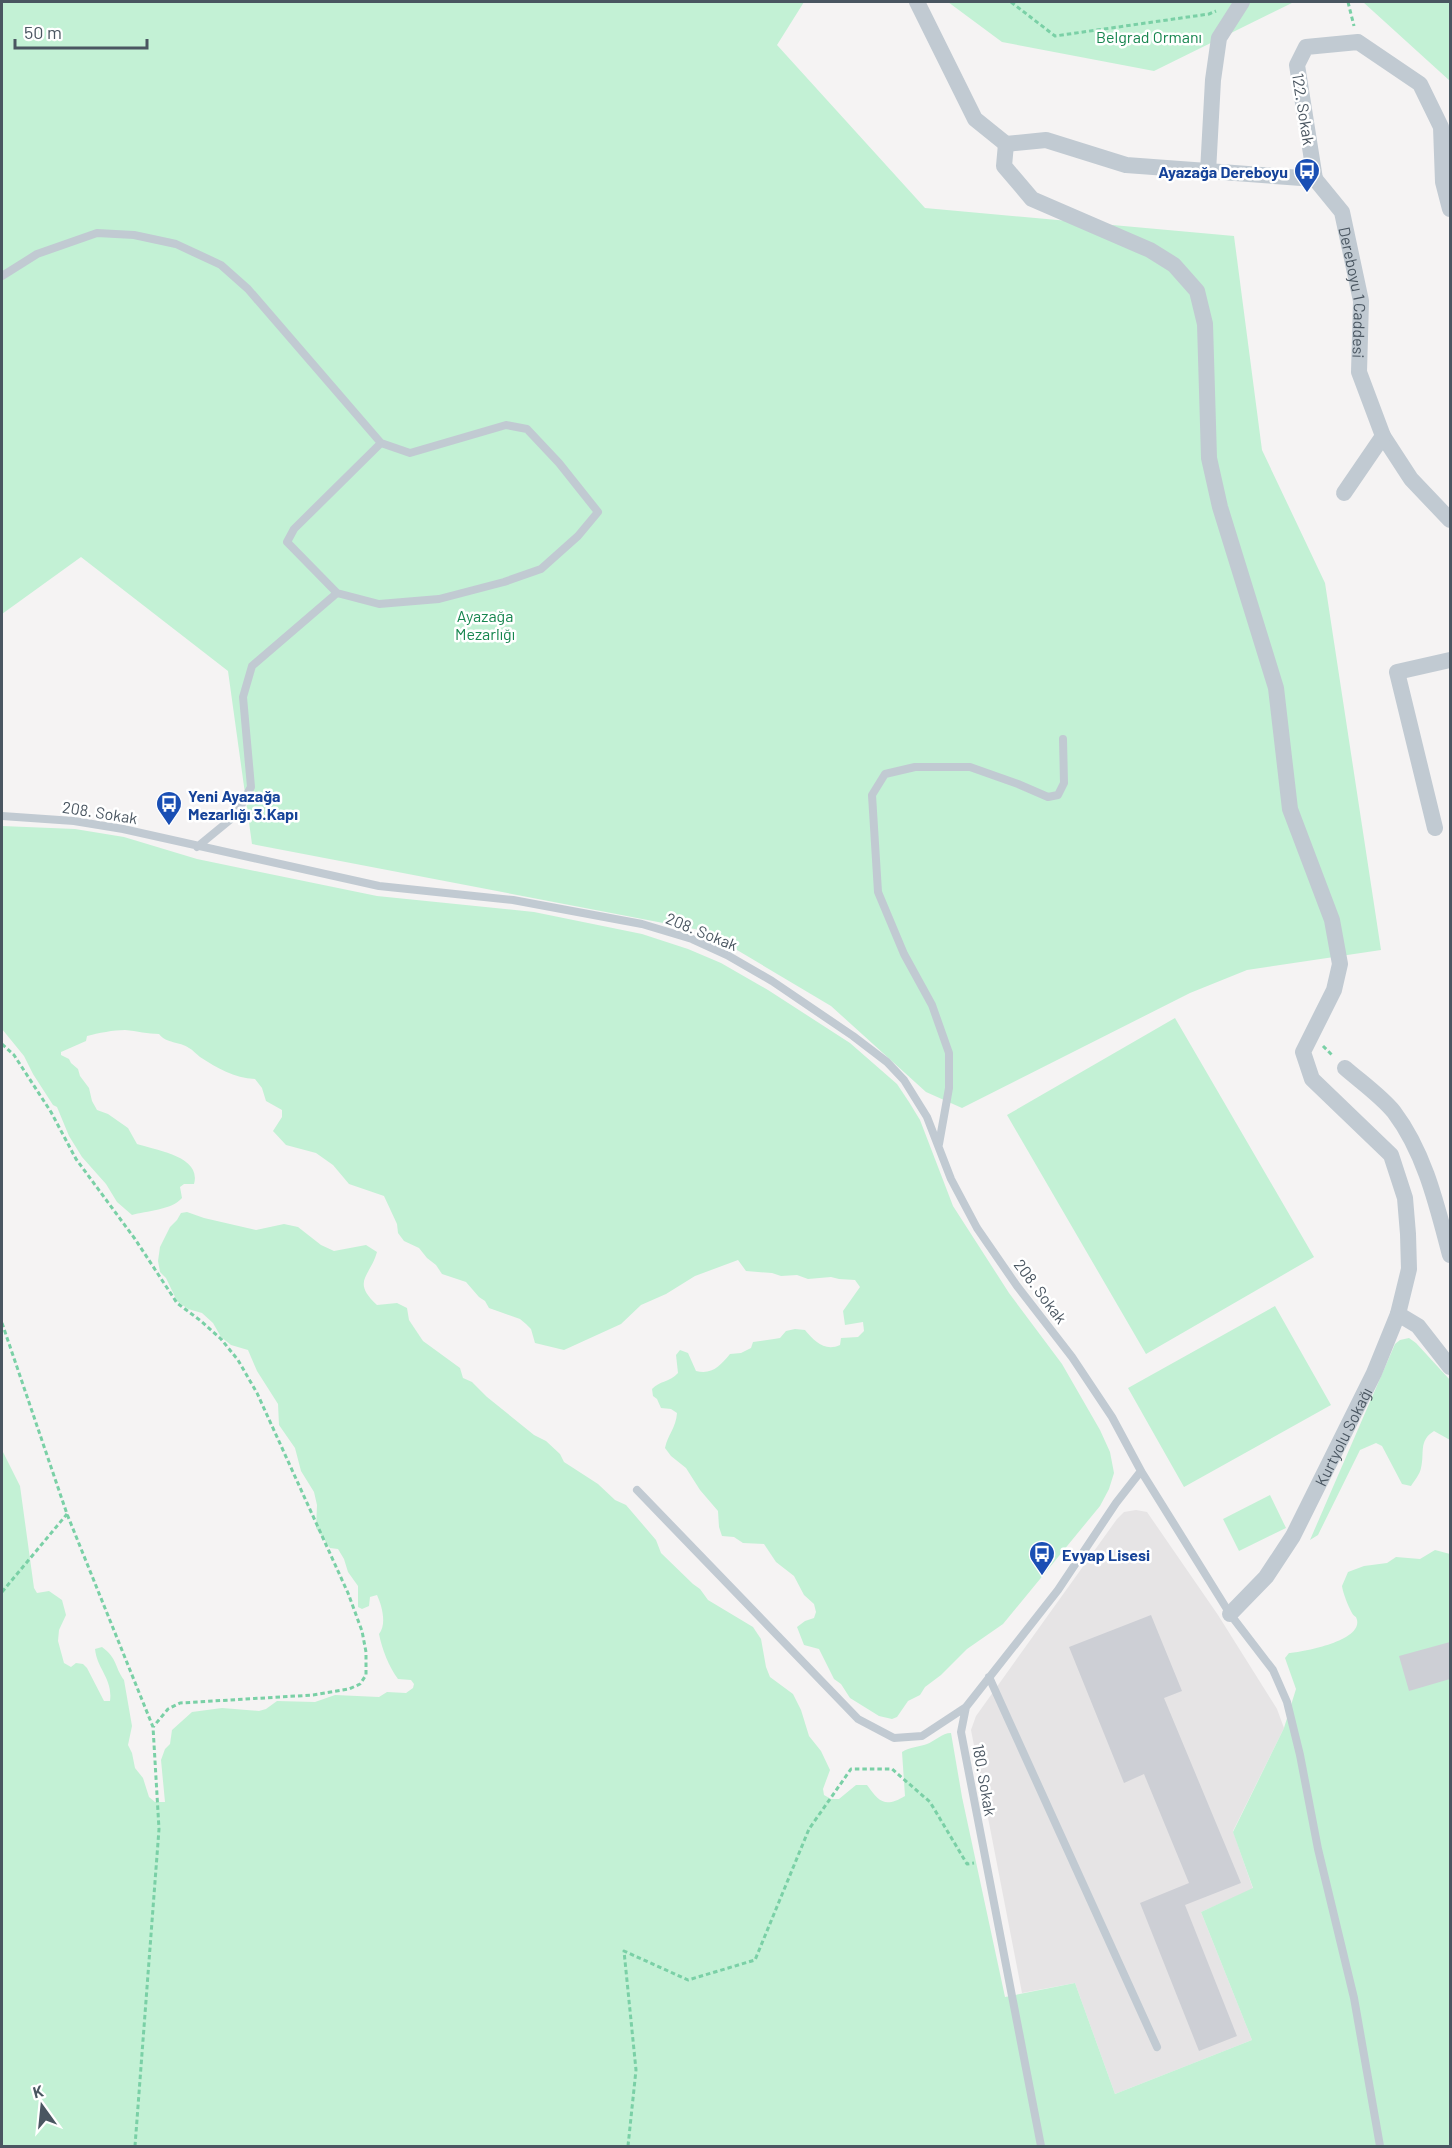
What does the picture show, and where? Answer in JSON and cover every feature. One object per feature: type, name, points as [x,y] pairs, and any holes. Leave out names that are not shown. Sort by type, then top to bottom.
[{"type":"street","points":[[917,2],[975,119],[1006,144],[1046,140],[1126,165],[1315,179]]},
{"type":"street","points":[[1208,172],[1213,80],[1219,39],[1242,2]]},
{"type":"street","points":[[1358,42],[1420,84],[1441,127],[1443,182],[1450,209]]},
{"type":"street","name":"122. Sokak","points":[[1315,179],[1297,65],[1306,46],[1358,42]]},
{"type":"street","name":"Kurtyolu Sokağı","points":[[1006,144],[1004,166],[1032,199],[1150,250],[1174,265],[1197,291],[1205,324],[1209,458],[1220,507],[1276,688],[1290,809],[1332,921],[1340,964],[1334,990],[1304,1052],[1312,1079],[1391,1155],[1405,1198],[1409,1269],[1398,1314],[1374,1373],[1293,1536],[1266,1577],[1230,1614]]},
{"type":"street","name":"Dereboyu 1 Caddesi","points":[[1315,179],[1342,212],[1361,301],[1359,372],[1383,436],[1412,479],[1450,520]]},
{"type":"street","points":[[1344,493],[1383,436]]},
{"type":"street","points":[[1435,828],[1397,672],[1450,660]]},
{"type":"street","points":[[1345,1068],[1392,1110],[1406,1131],[1429,1182],[1450,1255]]},
{"type":"street","points":[[1398,1314],[1418,1326],[1450,1367]]},
{"type":"lane","points":[[2,276],[37,254],[97,233],[134,235],[176,244],[221,265],[248,289],[381,443],[410,453],[506,425],[527,429],[559,463],[598,512],[578,536],[541,569],[504,582],[439,599],[379,604],[337,593],[286,542],[294,529],[381,443]]},
{"type":"lane","points":[[197,847],[236,815],[251,787],[243,697],[252,666],[337,593]]},
{"type":"lane","points":[[939,1145],[949,1088],[949,1053],[932,1005],[904,954],[878,892],[872,795],[885,774],[915,767],[970,766],[1048,797],[1058,795],[1064,783],[1063,739]]},
{"type":"lane","name":"208. Sokak","points":[[2,816],[74,821],[123,829],[379,886],[538,903],[642,924],[692,939],[727,955],[772,981],[887,1062],[904,1080],[927,1117],[951,1179],[976,1228],[1072,1357],[1112,1418],[1141,1471],[1230,1614],[1273,1670],[1287,1702],[1300,1755],[1318,1849],[1354,1998],[1380,2146]]},
{"type":"lane","name":"180. Sokak","points":[[1041,2146],[961,1732],[966,1707],[1058,1590],[1116,1503],[1141,1471]]},
{"type":"lane","points":[[637,1490],[858,1719],[894,1738],[922,1736],[966,1707]]},
{"type":"lane","points":[[989,1677],[1157,2046]]},
{"type":"path","points":[[1011,2],[1056,36],[1209,15],[1217,10]]},
{"type":"path","points":[[1348,2],[1358,42]]},
{"type":"path","points":[[1312,1035],[1345,1068]]},
{"type":"path","points":[[2,1044],[14,1055],[51,1112],[76,1159],[135,1239],[177,1303],[221,1339],[238,1360],[256,1393],[348,1593],[362,1631],[366,1652],[366,1675],[360,1684],[349,1689],[313,1695],[180,1703],[168,1709],[153,1727]]},
{"type":"path","points":[[2,1323],[68,1514],[153,1727],[159,1829],[135,2146]]},
{"type":"path","points":[[2,1592],[68,1514]]},
{"type":"path","points":[[627,2146],[636,2070],[624,1951],[688,1980],[755,1960],[809,1829],[850,1769],[892,1769],[930,1802],[967,1864],[985,1861]]},
{"type":"shaded area","points":[[1136,1510],[1147,1512],[1218,1615],[1277,1709],[1284,1728],[1233,1831],[1253,1889],[1201,1912],[1252,2040],[1115,2094],[1075,1983],[1022,1993],[971,1730],[976,1716],[1117,1519],[1124,1512]]},
{"type":"green space","name":"Ayazağa Mezarlığı","points":[[2,2],[804,2],[777,45],[925,208],[1234,236],[1262,450],[1325,583],[1381,950],[1247,970],[1190,993],[962,1108],[926,1092],[831,1006],[705,931],[252,844],[228,671],[81,557],[2,614]]},
{"type":"green space","name":"Belgrad Ormanı","points":[[948,2],[1294,2],[1154,71],[1002,42]]},
{"type":"green space","points":[[1363,2],[1450,2],[1450,81]]},
{"type":"green space","points":[[2,826],[75,829],[124,837],[197,859],[377,896],[534,912],[642,934],[721,963],[768,990],[850,1043],[897,1084],[909,1102],[920,1120],[953,1206],[1009,1293],[1062,1364],[1100,1430],[1110,1452],[1114,1473],[1100,1506],[1003,1624],[967,1649],[941,1675],[925,1687],[920,1695],[908,1701],[897,1717],[892,1719],[879,1716],[850,1698],[841,1684],[834,1679],[819,1649],[804,1645],[797,1627],[814,1618],[816,1612],[814,1604],[804,1595],[794,1576],[776,1562],[764,1544],[743,1543],[734,1537],[722,1536],[718,1511],[700,1490],[686,1468],[665,1448],[677,1413],[671,1409],[661,1408],[653,1396],[652,1389],[678,1373],[676,1355],[680,1350],[688,1353],[696,1371],[707,1372],[719,1366],[730,1354],[741,1353],[751,1348],[753,1342],[780,1338],[786,1331],[805,1330],[816,1341],[829,1347],[840,1345],[841,1338],[858,1337],[864,1331],[863,1322],[845,1325],[843,1311],[860,1287],[855,1280],[831,1277],[808,1279],[797,1275],[781,1276],[746,1271],[738,1260],[695,1276],[666,1294],[641,1305],[621,1324],[564,1350],[535,1343],[531,1329],[520,1319],[489,1308],[466,1282],[442,1274],[419,1248],[404,1241],[398,1233],[397,1224],[384,1196],[349,1184],[333,1165],[316,1153],[286,1145],[273,1131],[282,1117],[282,1110],[266,1101],[262,1088],[255,1079],[226,1072],[185,1046],[159,1034],[121,1030],[87,1036],[86,1041],[61,1052],[61,1055],[69,1059],[78,1069],[89,1088],[97,1110],[108,1114],[128,1128],[137,1144],[175,1156],[191,1167],[195,1174],[194,1184],[184,1184],[180,1187],[182,1198],[178,1202],[165,1208],[132,1215],[117,1202],[106,1184],[82,1157],[69,1136],[57,1107],[53,1105],[24,1056],[2,1029]]},
{"type":"green space","points":[[1175,1018],[1314,1257],[1146,1354],[1007,1115]]},
{"type":"green space","points":[[187,1212],[256,1230],[284,1224],[298,1227],[321,1245],[334,1251],[366,1245],[377,1252],[364,1284],[369,1297],[377,1305],[397,1303],[407,1308],[409,1320],[423,1341],[460,1368],[463,1378],[472,1382],[534,1435],[546,1441],[560,1454],[564,1462],[598,1484],[615,1500],[626,1505],[656,1540],[661,1553],[700,1589],[708,1600],[753,1627],[761,1639],[770,1677],[793,1694],[809,1736],[821,1751],[830,1770],[823,1789],[824,1795],[831,1799],[839,1799],[856,1785],[867,1785],[875,1796],[883,1801],[898,1800],[905,1796],[902,1752],[951,1733],[962,1797],[1005,1997],[1075,1983],[1115,2094],[1252,2040],[1201,1912],[1253,1888],[1233,1832],[1284,1728],[1296,1689],[1285,1658],[1289,1653],[1330,1644],[1350,1634],[1356,1627],[1357,1618],[1349,1607],[1342,1586],[1348,1572],[1364,1566],[1387,1563],[1396,1557],[1420,1559],[1435,1550],[1450,1554],[1450,2146],[2,2146],[2,1433],[3,1452],[20,1486],[34,1588],[37,1593],[49,1591],[62,1600],[66,1615],[59,1630],[58,1641],[64,1663],[71,1667],[76,1663],[83,1664],[104,1701],[110,1701],[109,1686],[95,1649],[102,1647],[113,1659],[124,1680],[132,1726],[128,1745],[135,1768],[143,1778],[149,1797],[155,1802],[165,1802],[161,1760],[165,1749],[170,1744],[172,1730],[192,1712],[222,1708],[259,1711],[277,1701],[315,1702],[335,1695],[379,1697],[387,1692],[406,1693],[413,1688],[414,1684],[411,1680],[398,1679],[386,1658],[379,1634],[383,1620],[377,1595],[370,1597],[369,1606],[362,1609],[358,1607],[358,1586],[348,1572],[344,1559],[338,1549],[330,1548],[316,1528],[317,1505],[314,1492],[301,1471],[295,1448],[279,1425],[278,1404],[257,1371],[248,1350],[231,1345],[221,1337],[213,1323],[202,1313],[188,1309],[177,1301],[166,1278],[160,1272],[158,1261],[160,1247],[170,1227],[181,1213]]},
{"type":"green space","points":[[1275,1306],[1331,1405],[1184,1487],[1128,1388]]},
{"type":"green space","points":[[1409,1338],[1450,1380],[1450,1440],[1434,1431],[1429,1435],[1424,1443],[1420,1470],[1411,1486],[1402,1484],[1382,1446],[1376,1443],[1360,1450],[1318,1535],[1310,1540],[1395,1344]]},
{"type":"green space","points":[[1270,1495],[1286,1528],[1239,1551],[1223,1519]]},
{"type":"building","points":[[1151,1615],[1182,1691],[1164,1698],[1241,1883],[1185,1905],[1237,2036],[1199,2051],[1140,1903],[1189,1883],[1144,1774],[1124,1783],[1069,1647]]},
{"type":"building","points":[[1450,1642],[1450,1679],[1409,1691],[1399,1656]]},
{"type":"place","name":"Ayazağa Dereboyu","points":[[1307,194]]},
{"type":"place","name":"Yeni Ayazağa Mezarlığı 3.Kapı","points":[[169,827]]},
{"type":"place","name":"Evyap Lisesi","points":[[1042,1577]]}]
